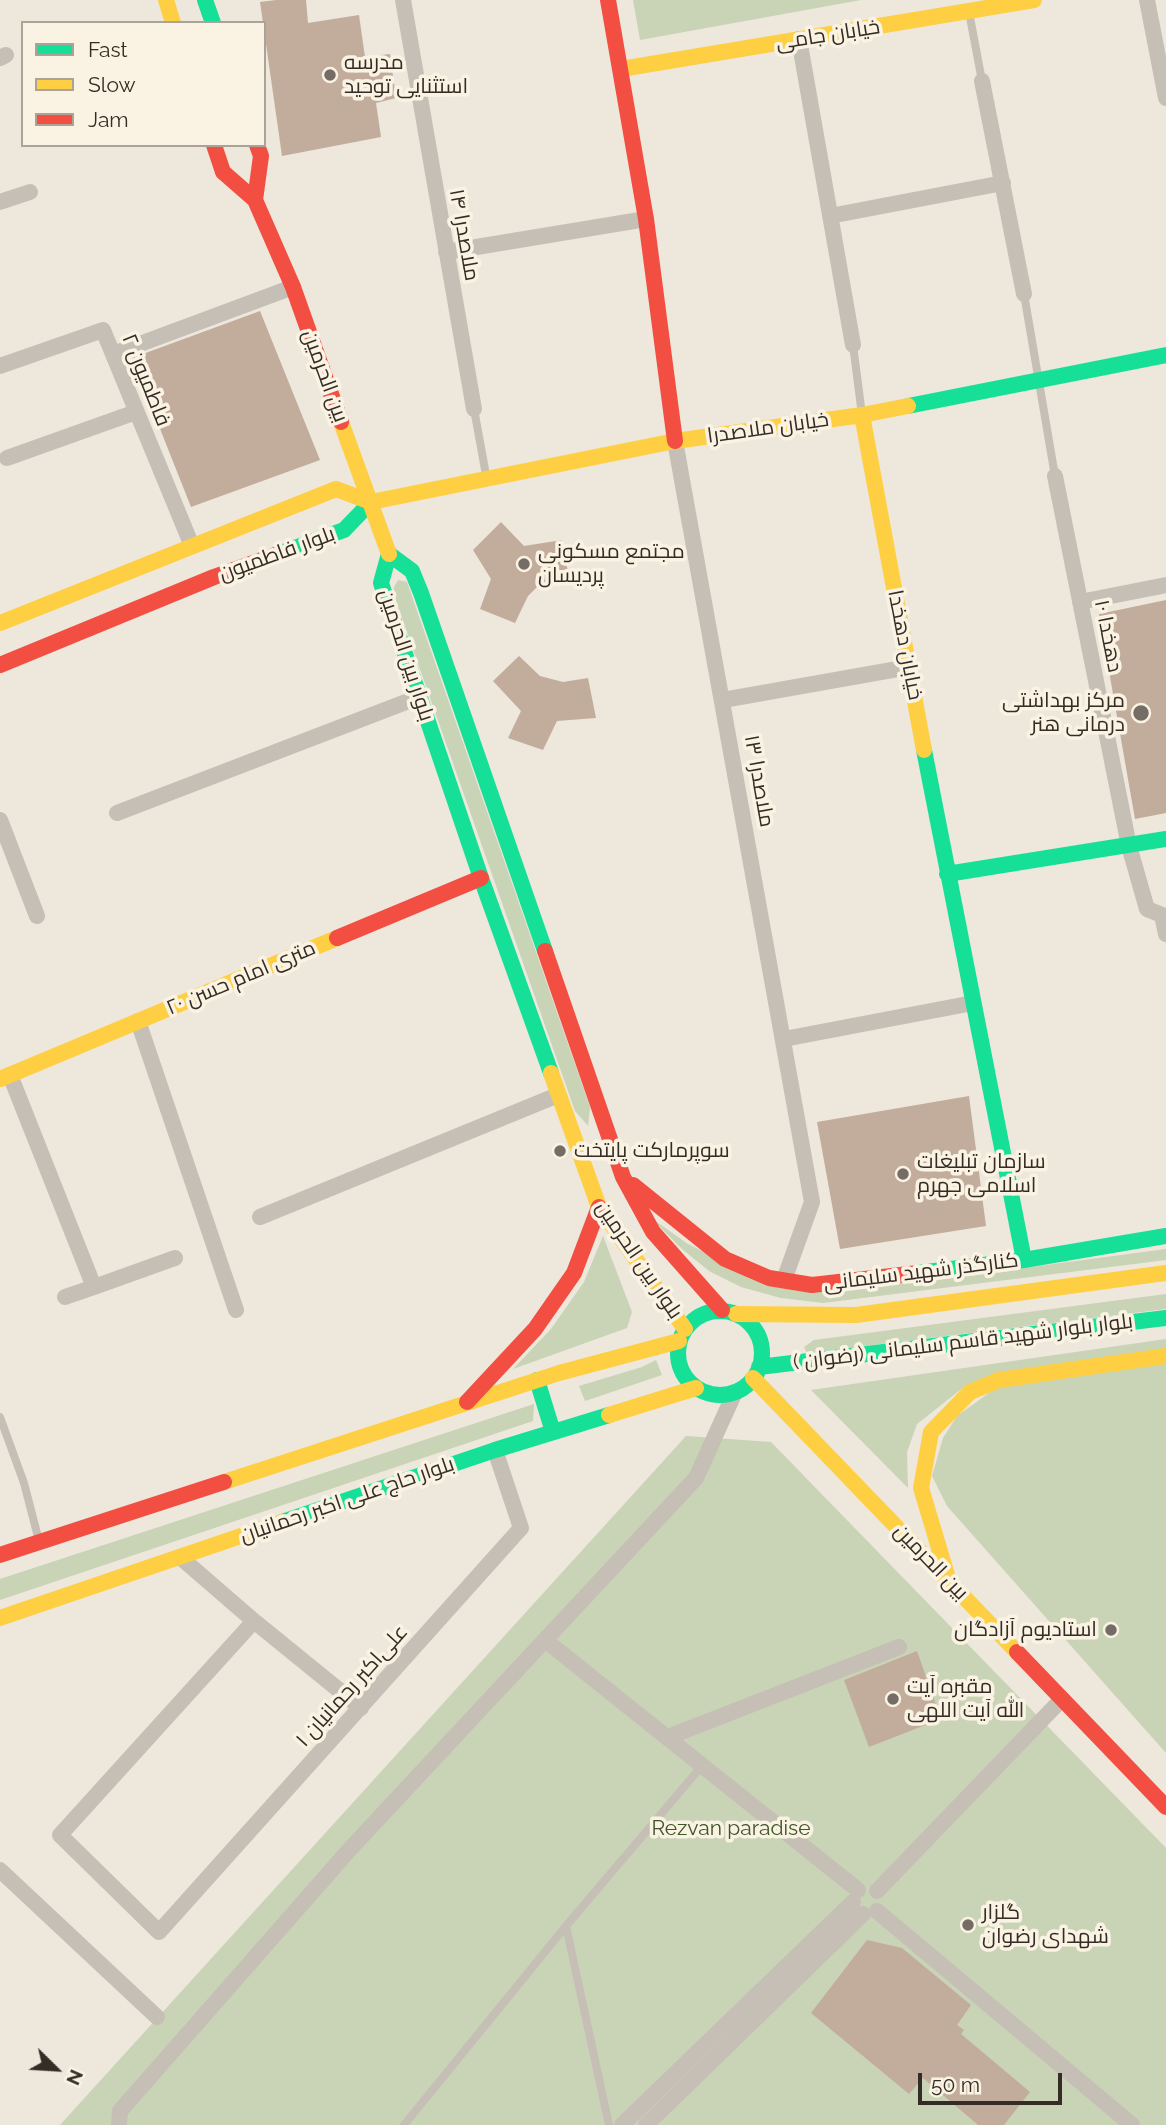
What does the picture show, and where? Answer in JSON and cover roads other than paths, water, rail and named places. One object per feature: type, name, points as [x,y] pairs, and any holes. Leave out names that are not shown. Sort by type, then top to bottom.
[{"type":"main road","points":[[166,0],[172,21]]},
{"type":"main road","points":[[205,0],[212,21]]},
{"type":"main road","points":[[608,0],[646,219],[676,441]]},
{"type":"main road","name":"خیابان جامی","points":[[621,69],[799,39],[968,6],[1034,0]]},
{"type":"main road","points":[[215,147],[223,172],[255,200]]},
{"type":"main road","points":[[255,200],[261,156],[258,147]]},
{"type":"main road","name":"بین الحرمین","points":[[255,200],[293,287],[389,554]]},
{"type":"main road","name":"خیابان ملاصدرا","points":[[371,502],[676,441],[862,415],[1166,355]]},
{"type":"main road","name":"خیابان دهخدا","points":[[862,415],[947,874],[1024,1260]]},
{"type":"main road","name":"بلوار فاطمیون","points":[[0,623],[192,546],[301,524],[344,530],[371,502],[336,489],[301,524],[214,577],[0,665]]},
{"type":"main road","name":"بلوار بین الحرمین","points":[[682,1335],[599,1207],[591,1136],[421,593],[412,571],[389,554],[381,583],[558,1095],[591,1136],[623,1177],[653,1232],[729,1312]]},
{"type":"main road","points":[[947,874],[1166,839]]},
{"type":"main road","name":"۲۰ متری امام حسن","points":[[5,1077],[481,878]]},
{"type":"main road","name":"کنارگذر شهید سلیمانی","points":[[623,1177],[725,1259],[769,1278],[812,1285],[1024,1260],[1166,1236]]},
{"type":"main road","points":[[465,1404],[535,1328],[574,1273],[599,1207]]},
{"type":"main road","name":"بلوار بلوار شهید قاسم سلیمانی (رضوان )","points":[[729,1312],[856,1315],[1166,1273]]},
{"type":"main road","points":[[708,1312],[729,1312],[746,1320],[760,1341],[756,1372],[735,1392],[709,1394],[696,1388],[687,1379],[677,1354],[682,1335],[695,1319],[708,1312]]},
{"type":"main road","name":"بلوار بلوار شهید قاسم سلیمانی (رضوان )","points":[[756,1372],[1166,1318]]},
{"type":"main road","points":[[0,1555],[682,1335]]},
{"type":"main road","points":[[948,1581],[921,1488],[931,1432],[970,1392],[999,1380],[1166,1356]]},
{"type":"main road","name":"بین الحرمین","points":[[756,1372],[948,1581],[1166,1807]]},
{"type":"main road","points":[[537,1380],[553,1432]]},
{"type":"main road","name":"بلوار حاج علی اکبر رحمانیان","points":[[0,1618],[495,1450],[696,1388]]},
{"type":"street","name":"ملاصدرا ۱۴","points":[[403,0],[474,409]]},
{"type":"street","points":[[1147,0],[1166,98]]},
{"type":"street","points":[[799,39],[853,345]]},
{"type":"street","points":[[982,81],[1024,294]]},
{"type":"street","points":[[830,216],[1003,183]]},
{"type":"street","points":[[0,202],[30,192]]},
{"type":"street","points":[[446,252],[646,219]]},
{"type":"street","points":[[113,354],[293,287]]},
{"type":"street","name":"فاطمیون ۲","points":[[0,366],[103,330],[192,546]]},
{"type":"street","points":[[7,458],[136,412]]},
{"type":"street","name":"ملاصدرا ۱۳","points":[[676,441],[813,1202],[784,1280]]},
{"type":"street","name":"دهخدا ۱۰","points":[[1055,476],[1129,846],[1147,909],[1161,915],[1166,934]]},
{"type":"street","points":[[1080,602],[1166,585]]},
{"type":"street","points":[[723,700],[909,667]]},
{"type":"street","points":[[117,813],[419,697]]},
{"type":"street","points":[[0,820],[37,916]]},
{"type":"street","points":[[784,1039],[973,1003]]},
{"type":"street","points":[[138,1021],[236,1310]]},
{"type":"street","points":[[5,1077],[94,1287]]},
{"type":"street","points":[[260,1217],[558,1095]]},
{"type":"street","points":[[65,1297],[175,1258]]},
{"type":"street","points":[[119,2125],[120,2111],[350,1849],[696,1478],[735,1392]]},
{"type":"street","name":"علی‌اکبر رحمانیان ۱","points":[[254,1622],[60,1835],[159,1932],[521,1528],[495,1450]]},
{"type":"street","points":[[180,1557],[254,1622],[361,1708]]},
{"type":"street","points":[[545,1640],[668,1737],[863,1904],[1132,2125]]},
{"type":"street","points":[[668,1737],[899,1647]]},
{"type":"street","points":[[622,2125],[863,1904],[881,1902],[877,1891],[1062,1699]]},
{"type":"street","points":[[0,1870],[158,2017]]},
{"type":"street","points":[[646,2125],[863,1904]]},
{"type":"lane","points":[[968,6],[982,81]]},
{"type":"lane","points":[[1024,294],[1055,476]]},
{"type":"lane","points":[[853,345],[862,415]]},
{"type":"lane","name":"ملاصدرا ۱۴","points":[[474,409],[487,477]]},
{"type":"lane","points":[[0,1417],[24,1483],[39,1542]]},
{"type":"lane","points":[[404,2125],[566,1926],[701,1767]]},
{"type":"lane","points":[[566,1926],[609,2125]]},
{"type":"place","name":"مدرسه استثنایی توحید","points":[[330,75]]},
{"type":"place","name":"مجتمع مسکونی پردیسان","points":[[524,564]]},
{"type":"place","name":"مرکز بهداشتی درمانی هنر","points":[[1141,713]]},
{"type":"place","name":"سوپرمارکت پایتخت","points":[[560,1151]]},
{"type":"place","name":"سازمان تبلیغات اسلامی جهرم","points":[[903,1174]]},
{"type":"place","name":"استادیوم آزادگان","points":[[1111,1630]]},
{"type":"place","name":"مقبره آیت الله آیت اللهی","points":[[893,1699]]},
{"type":"place","name":"گلزار شهدای رضوان","points":[[968,1925]]},
{"type":"park label","name":"Rezvan paradise","points":[[731,1829]]}]
